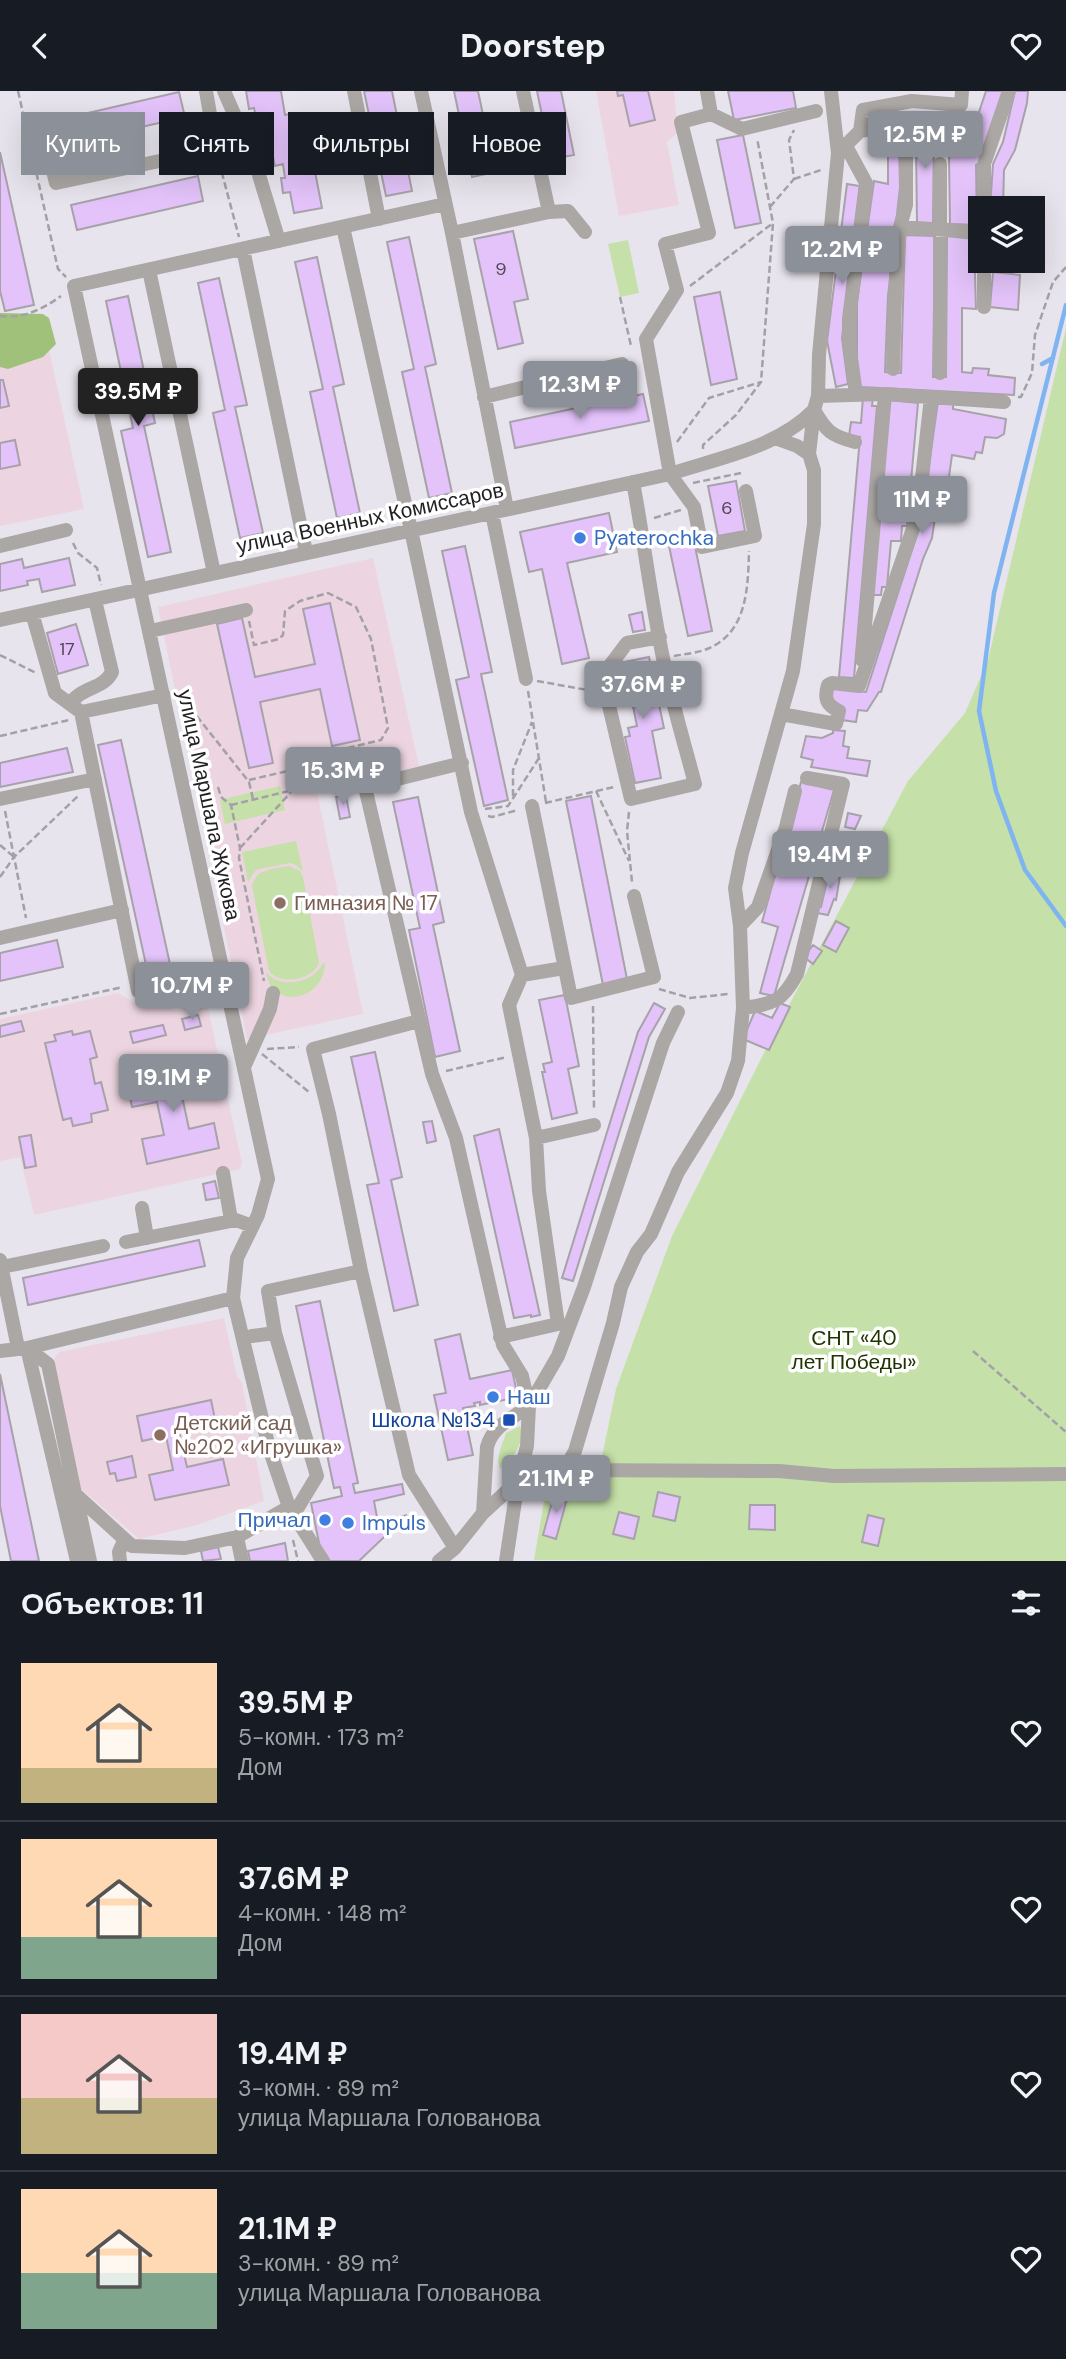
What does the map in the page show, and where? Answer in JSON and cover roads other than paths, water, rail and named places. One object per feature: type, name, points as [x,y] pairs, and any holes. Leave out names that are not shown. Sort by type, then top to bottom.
[{"type":"street","points":[[145,164],[216,149],[206,91]]},
{"type":"street","points":[[224,91],[255,162],[279,241]]},
{"type":"street","points":[[354,91],[379,219]]},
{"type":"street","points":[[421,91],[453,233],[507,509]]},
{"type":"street","points":[[523,91],[549,212]]},
{"type":"street","points":[[706,91],[711,114]]},
{"type":"street","points":[[564,1470],[575,1451],[621,1287],[637,1252],[651,1234],[678,1172],[727,1093],[738,1061],[743,1008],[740,926],[735,888],[742,853],[793,671],[814,524],[814,470],[809,454],[841,154],[831,91]]},
{"type":"street","points":[[841,154],[860,131],[863,110],[912,101],[961,105],[962,91]]},
{"type":"street","points":[[984,196],[985,163],[1009,91]]},
{"type":"street","points":[[746,491],[755,537],[702,547],[694,507],[674,480],[667,456],[646,339],[677,290],[665,244],[709,233],[681,122],[711,114],[742,129],[809,113]]},
{"type":"street","points":[[860,131],[900,124],[906,142],[906,205],[900,227],[893,369]]},
{"type":"street","points":[[841,154],[866,183],[849,319],[849,344],[856,394]]},
{"type":"street","points":[[940,164],[940,373]]},
{"type":"street","points":[[54,175],[56,183],[94,175]]},
{"type":"street","points":[[214,573],[149,270],[445,204]]},
{"type":"street","points":[[453,233],[549,212],[569,212],[585,232]]},
{"type":"street","points":[[343,227],[471,812],[522,975],[509,1005],[536,1138],[539,1191],[558,1324],[500,1337]]},
{"type":"street","points":[[900,227],[968,231]]},
{"type":"street","points":[[243,249],[306,552]]},
{"type":"street","name":"улица Маршала Жукова","points":[[149,270],[74,286],[268,1178],[252,1226],[237,1258],[233,1298],[269,1448],[292,1511],[323,1561]]},
{"type":"street","points":[[984,273],[984,307]]},
{"type":"street","points":[[484,397],[622,364]]},
{"type":"street","points":[[816,403],[856,394],[1009,400]]},
{"type":"street","points":[[859,686],[885,394]]},
{"type":"street","points":[[859,686],[918,514],[931,397]]},
{"type":"street","points":[[816,403],[825,429],[837,438],[855,442]]},
{"type":"street","name":"улица Военных Комиссаров","points":[[0,620],[634,482],[674,480],[706,462],[746,449],[800,424],[816,403]]},
{"type":"street","points":[[775,437],[809,454]]},
{"type":"street","points":[[634,482],[640,522],[660,637],[663,658],[695,784],[631,799],[602,676],[627,643],[660,637]]},
{"type":"street","points":[[492,513],[526,679]]},
{"type":"street","points":[[0,546],[66,530]]},
{"type":"street","points":[[99,599],[112,672],[102,684],[75,696],[95,779],[137,987]]},
{"type":"street","points":[[150,631],[246,610]]},
{"type":"street","points":[[32,613],[55,693],[78,711],[165,697]]},
{"type":"street","points":[[780,714],[836,723],[839,711],[828,705],[825,699],[828,685],[832,683],[859,686]]},
{"type":"street","points":[[462,762],[359,782],[432,1074],[456,1138],[500,1337],[506,1353],[522,1375],[529,1406],[527,1446],[518,1481],[506,1561]]},
{"type":"street","points":[[743,1008],[775,1003],[789,989],[797,974],[843,784],[807,778]]},
{"type":"street","points":[[1,799],[95,779]]},
{"type":"street","points":[[740,926],[758,907],[786,827],[795,790]]},
{"type":"street","points":[[539,804],[571,998],[654,977],[634,896]]},
{"type":"street","points":[[0,938],[122,910]]},
{"type":"street","points":[[522,975],[564,968]]},
{"type":"street","points":[[244,1067],[270,1009],[273,993]]},
{"type":"street","points":[[483,1513],[489,1437],[529,1406],[558,1356],[584,1287],[663,1043],[678,1012]]},
{"type":"street","points":[[419,1021],[313,1049],[361,1272],[409,1475],[455,1548]]},
{"type":"street","points":[[536,1138],[594,1125]]},
{"type":"street","points":[[223,1173],[231,1220]]},
{"type":"street","points":[[142,1208],[147,1238]]},
{"type":"street","points":[[126,1242],[231,1220],[252,1226]]},
{"type":"street","points":[[77,1561],[1,1263],[103,1246]]},
{"type":"street","points":[[75,1494],[132,1546],[186,1555],[237,1537],[292,1511],[317,1476],[275,1332],[268,1291],[361,1272]]},
{"type":"street","points":[[0,1351],[233,1298]]},
{"type":"street","points":[[252,1336],[275,1332]]},
{"type":"street","points":[[22,1348],[48,1364],[90,1561]]},
{"type":"street","points":[[439,1561],[455,1548],[483,1513],[518,1481],[540,1473],[564,1470],[779,1471],[834,1476],[1066,1474]]},
{"type":"street","points":[[237,1537],[242,1561]]},
{"type":"street","points":[[120,1561],[119,1552],[124,1541]]},
{"type":"waterway","points":[[1066,305],[994,593],[979,711],[996,791],[1025,870],[1066,926]]},
{"type":"waterway","points":[[1042,364],[1053,358]]},
{"type":"place","name":"Pyaterochka","points":[[580,538]]},
{"type":"place","name":"Гимназия № 17","points":[[280,903]]},
{"type":"place","name":"Наш","points":[[493,1397]]},
{"type":"place","name":"Школа №134","points":[[509,1420]]},
{"type":"place","name":"Детский сад №202 «Игрушка»","points":[[160,1435]]},
{"type":"place","name":"Причал","points":[[325,1520]]},
{"type":"place","name":"Impuls","points":[[348,1523]]},
{"type":"park label","name":"СНТ «40 лет Победы»","points":[[854,1350]]}]
